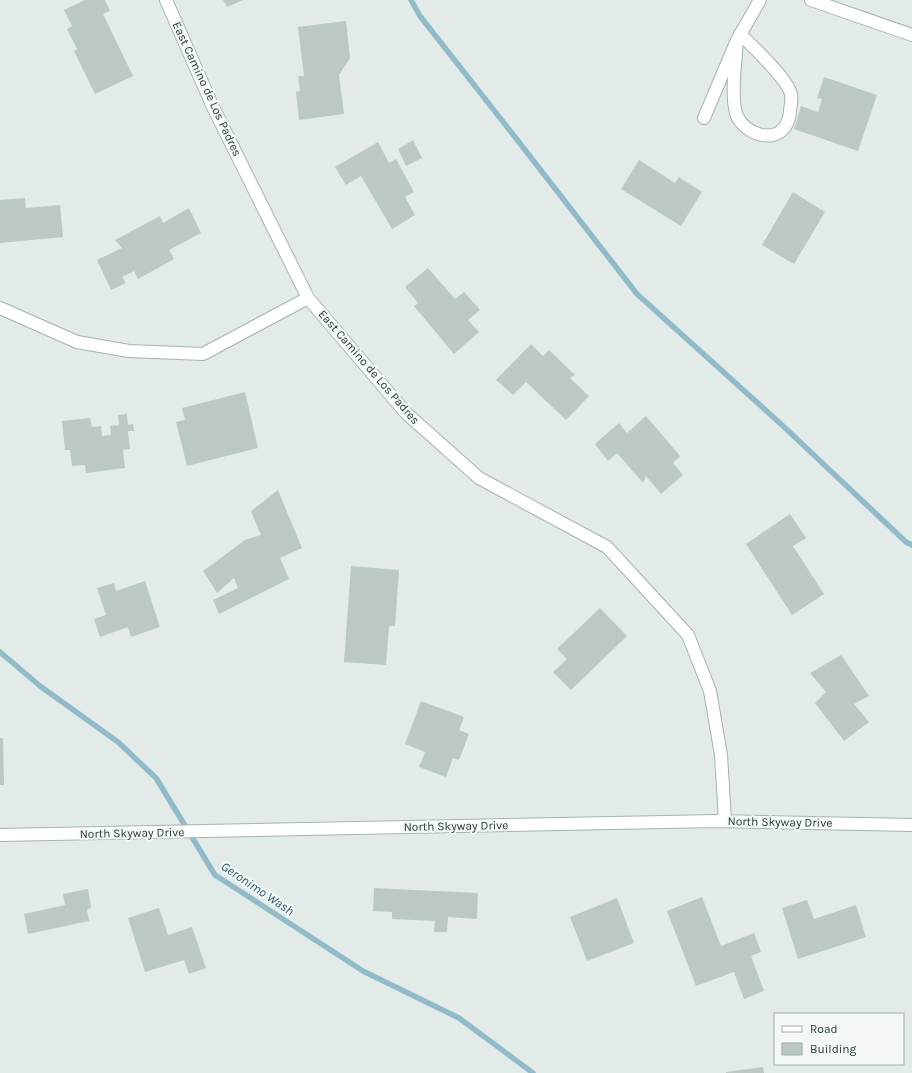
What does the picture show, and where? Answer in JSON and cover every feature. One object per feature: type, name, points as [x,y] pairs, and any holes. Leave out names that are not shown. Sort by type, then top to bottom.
[{"type":"street","name":"East Camino de Los Padres","points":[[166,0],[212,107],[308,298],[406,413],[479,478],[607,547],[688,635],[710,691],[721,755],[725,821]]},
{"type":"street","points":[[704,118],[739,36],[760,0]]},
{"type":"street","points":[[811,0],[912,35]]},
{"type":"street","points":[[739,36],[770,64],[787,85],[791,94],[790,116],[785,126],[779,132],[770,136],[752,132],[737,116],[734,104],[734,89],[739,36]]},
{"type":"street","points":[[0,308],[77,342],[129,351],[203,354],[308,298]]},
{"type":"street","name":"North Skyway Drive","points":[[0,835],[725,821],[912,825]]},
{"type":"building","points":[[85,0],[105,0],[110,11],[103,14],[133,76],[95,94],[74,51],[77,49],[67,29],[72,26],[64,10]]},
{"type":"building","points":[[223,0],[243,0],[227,7]]},
{"type":"building","points":[[346,21],[350,58],[339,75],[344,114],[299,120],[296,92],[300,91],[298,76],[304,76],[298,27]]},
{"type":"building","points":[[824,77],[877,95],[858,151],[794,129],[801,106],[818,112],[822,99],[817,98]]},
{"type":"building","points":[[413,140],[422,158],[406,166],[398,149]]},
{"type":"building","points":[[378,142],[389,163],[396,159],[414,192],[405,197],[415,215],[392,229],[361,176],[346,185],[335,167]]},
{"type":"building","points":[[639,160],[675,183],[679,177],[702,192],[681,226],[621,189]]},
{"type":"building","points":[[793,192],[825,212],[794,264],[762,245]]},
{"type":"building","points":[[25,198],[26,208],[60,205],[63,237],[0,243],[0,200]]},
{"type":"building","points":[[189,208],[201,233],[169,250],[174,259],[138,279],[134,271],[122,277],[126,283],[111,290],[97,260],[122,248],[115,240],[160,216],[163,223]]},
{"type":"building","points":[[428,268],[455,299],[464,292],[480,310],[468,320],[479,332],[454,354],[414,306],[418,303],[405,287]]},
{"type":"building","points":[[531,344],[543,356],[549,350],[575,375],[570,378],[589,396],[566,420],[526,382],[513,395],[496,380]]},
{"type":"building","points":[[245,392],[258,448],[187,466],[176,422],[185,420],[182,408]]},
{"type":"building","points":[[127,414],[128,425],[133,424],[134,431],[128,431],[130,449],[123,450],[125,468],[86,473],[85,465],[72,466],[70,450],[65,450],[62,421],[90,418],[92,427],[101,426],[102,436],[111,435],[110,426],[119,425],[118,415]]},
{"type":"building","points":[[646,416],[680,456],[673,463],[683,475],[661,494],[646,476],[643,483],[617,453],[608,461],[595,444],[619,423],[627,433]]},
{"type":"building","points":[[278,490],[302,548],[280,558],[289,579],[219,614],[213,600],[238,588],[234,578],[217,593],[203,571],[245,540],[261,535],[251,511]]},
{"type":"building","points":[[790,514],[806,538],[793,546],[824,594],[792,615],[746,544]]},
{"type":"building","points":[[351,566],[399,570],[395,626],[389,626],[386,665],[344,662]]},
{"type":"building","points":[[145,581],[160,627],[131,637],[128,627],[100,637],[94,619],[106,615],[97,588],[114,583],[116,591]]},
{"type":"building","points":[[600,608],[627,636],[571,690],[553,672],[567,659],[557,649]]},
{"type":"building","points":[[841,655],[869,696],[854,704],[869,722],[844,741],[815,703],[826,692],[810,673]]},
{"type":"building","points":[[421,701],[464,717],[459,730],[469,734],[459,760],[453,758],[446,777],[419,767],[425,752],[405,744]]},
{"type":"building","points":[[0,738],[3,738],[4,785],[0,785]]},
{"type":"building","points":[[374,888],[478,893],[477,919],[448,917],[447,932],[434,932],[435,921],[392,919],[392,912],[373,911]]},
{"type":"building","points":[[88,889],[91,907],[87,910],[89,921],[28,934],[24,914],[65,905],[63,894]]},
{"type":"building","points":[[702,897],[721,946],[754,933],[761,952],[751,956],[764,991],[744,999],[734,972],[696,986],[667,911]]},
{"type":"building","points":[[617,898],[634,943],[587,961],[570,917]]},
{"type":"building","points":[[807,900],[814,919],[856,905],[866,937],[798,959],[782,908]]},
{"type":"building","points":[[159,908],[168,935],[192,927],[206,968],[189,974],[184,960],[145,972],[128,918]]},
{"type":"building","points":[[763,1067],[764,1073],[726,1073],[726,1072]]},
{"type":"waterway","points":[[411,0],[420,16],[637,294],[782,425],[906,542],[912,545]]},
{"type":"waterway","name":"Geronimo Wash","points":[[0,652],[40,686],[118,742],[156,778],[215,875],[363,971],[459,1018],[533,1073]]}]
